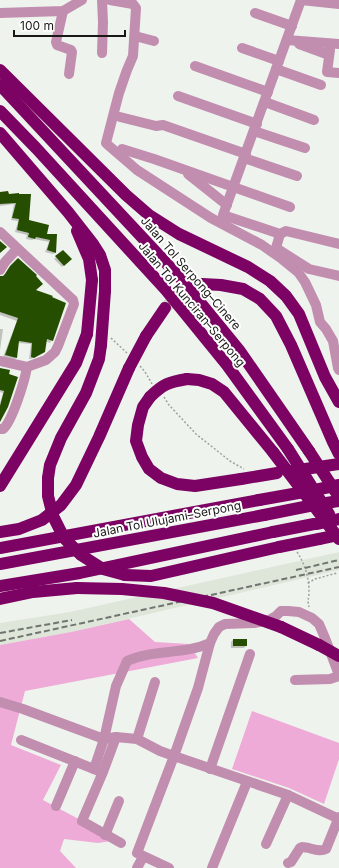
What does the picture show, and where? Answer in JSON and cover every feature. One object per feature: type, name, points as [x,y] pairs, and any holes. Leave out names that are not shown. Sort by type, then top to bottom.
[{"type":"highway","points":[[0,70],[126,195],[149,215],[179,234],[248,267],[270,281],[286,296],[298,314],[325,377],[339,402]]},
{"type":"highway","name":"Jalan Tol Serpong–Cinere","points":[[0,85],[181,279],[239,350],[310,451],[339,497]]},
{"type":"highway","name":"Jalan Tol Kunciran–Serpong","points":[[0,111],[36,148],[166,290],[228,365],[288,449],[325,508],[339,534]]},
{"type":"highway","points":[[0,133],[68,212],[93,244],[100,255],[105,270],[105,291],[99,359],[86,393],[61,438],[50,465],[48,478],[48,496],[53,516],[64,538],[81,555],[103,569],[125,575],[151,576],[339,534]]},
{"type":"highway","points":[[0,486],[76,363],[87,334],[92,280],[89,259],[68,212]]},
{"type":"highway","points":[[202,284],[221,285],[243,289],[260,299],[276,316],[291,345],[339,454]]},
{"type":"highway","points":[[0,532],[19,529],[42,520],[61,505],[76,485],[135,367],[146,336],[165,308]]},
{"type":"highway","points":[[316,356],[339,386]]},
{"type":"highway","points":[[339,464],[277,473],[244,475],[195,486],[177,484],[161,478],[150,470],[142,457],[136,441],[138,425],[143,407],[152,391],[173,381],[187,379],[199,380],[212,384],[224,392],[273,452],[339,539]]},
{"type":"highway","name":"Jalan Tol Ulujami–Serpong","points":[[0,548],[339,485]]},
{"type":"highway","name":"Jalan Tol Ulujami–Serpong","points":[[0,564],[339,501]]},
{"type":"highway","points":[[0,586],[80,574],[339,519]]},
{"type":"highway","points":[[0,599],[33,592],[77,588],[122,589],[164,593],[214,603],[281,627],[339,656]]},
{"type":"street","points":[[0,13],[63,11],[82,0]]},
{"type":"street","points":[[102,0],[102,53]]},
{"type":"street","points":[[110,0],[133,4],[136,8],[133,56],[118,94],[106,143],[137,170],[211,218],[262,245],[298,272],[316,304],[320,322],[333,341],[339,370]]},
{"type":"street","points":[[339,4],[301,0],[228,205],[223,215],[280,234],[286,231],[339,244]]},
{"type":"street","points":[[63,11],[56,42],[57,45],[71,50],[72,52],[69,74]]},
{"type":"street","points":[[255,12],[292,26]]},
{"type":"street","points":[[134,36],[154,41]]},
{"type":"street","points":[[287,40],[335,44],[330,55],[327,72],[339,73]]},
{"type":"street","points":[[287,40],[330,55]]},
{"type":"street","points":[[242,48],[321,85]]},
{"type":"street","points":[[195,66],[314,120]]},
{"type":"street","points":[[178,96],[305,148]]},
{"type":"street","points":[[120,117],[156,126],[163,125],[297,176]]},
{"type":"street","points":[[122,149],[290,207]]},
{"type":"street","points":[[180,168],[228,205]]},
{"type":"street","points":[[0,233],[73,300],[74,304],[55,352],[46,360],[27,367],[0,361]]},
{"type":"street","points":[[280,234],[276,248],[309,269],[339,276]]},
{"type":"street","points":[[0,270],[17,249]]},
{"type":"street","points":[[0,429],[3,429],[6,426],[15,406],[27,367]]},
{"type":"street","points":[[169,868],[137,853],[198,688],[210,643],[214,634],[219,627],[225,624],[254,623],[269,620],[281,612],[288,610],[299,612],[312,618],[319,624],[326,638],[339,676],[330,680],[295,680]]},
{"type":"street","points":[[99,770],[104,739],[116,686],[127,661],[135,657],[184,651],[202,647],[210,643]]},
{"type":"street","points":[[210,769],[250,654]]},
{"type":"street","points":[[137,739],[155,682]]},
{"type":"street","points":[[0,702],[104,739],[116,737],[137,739],[160,751],[288,795],[339,818],[325,850],[320,851],[302,847],[292,862],[288,863]]},
{"type":"street","points":[[116,737],[99,770],[82,821],[121,843]]},
{"type":"street","points":[[21,740],[99,770]]},
{"type":"street","points":[[56,806],[75,761]]},
{"type":"street","points":[[212,868],[247,782]]},
{"type":"street","points":[[266,844],[288,795]]},
{"type":"street","points":[[105,835],[119,801]]},
{"type":"street","points":[[137,868],[143,856]]},
{"type":"path","points":[[112,338],[129,354]]},
{"type":"path","points":[[135,367],[145,371],[152,391]]},
{"type":"path","points":[[164,395],[169,404],[196,434],[230,461],[241,467],[244,475]]},
{"type":"path","points":[[295,549],[304,564],[309,594],[307,600],[308,606],[312,611],[312,618]]},
{"type":"path","points":[[308,583],[315,579],[337,573]]},
{"type":"shaded area","points":[[339,552],[339,570],[71,632],[0,645],[0,623],[70,612]]},
{"type":"shaded area","points":[[129,619],[155,642],[189,644],[198,658],[25,691],[11,745],[61,765],[43,800],[118,840],[98,843],[64,839],[60,851],[76,868],[0,868],[0,645],[71,632]]},
{"type":"shaded area","points":[[252,711],[339,743],[339,759],[324,804],[289,788],[232,769]]},
{"type":"building","points":[[8,191],[9,194],[31,194],[29,220],[49,225],[47,234],[57,234],[56,253],[47,250],[50,240],[28,237],[29,233],[17,230],[19,219],[12,218],[16,203],[0,204],[0,192]]},
{"type":"building","points":[[0,241],[7,247],[0,253]]},
{"type":"building","points":[[63,250],[72,259],[64,266],[55,256]]},
{"type":"building","points":[[18,258],[37,275],[36,276],[43,284],[36,290],[53,296],[52,297],[66,303],[53,341],[47,339],[45,352],[34,358],[31,357],[32,343],[19,341],[17,358],[5,355],[18,318],[0,312],[0,276],[5,274]]},
{"type":"building","points":[[0,368],[10,370],[9,374],[18,377],[8,407],[0,422],[0,406],[4,391],[0,390]]},
{"type":"building","points":[[233,639],[247,639],[247,646],[233,646]]},
{"type":"tunnel","points":[[165,308],[183,291],[202,284]]},
{"type":"railway","points":[[296,570],[339,560]]},
{"type":"railway","points":[[0,641],[339,567]]},
{"type":"railway","points":[[0,633],[72,620]]}]
